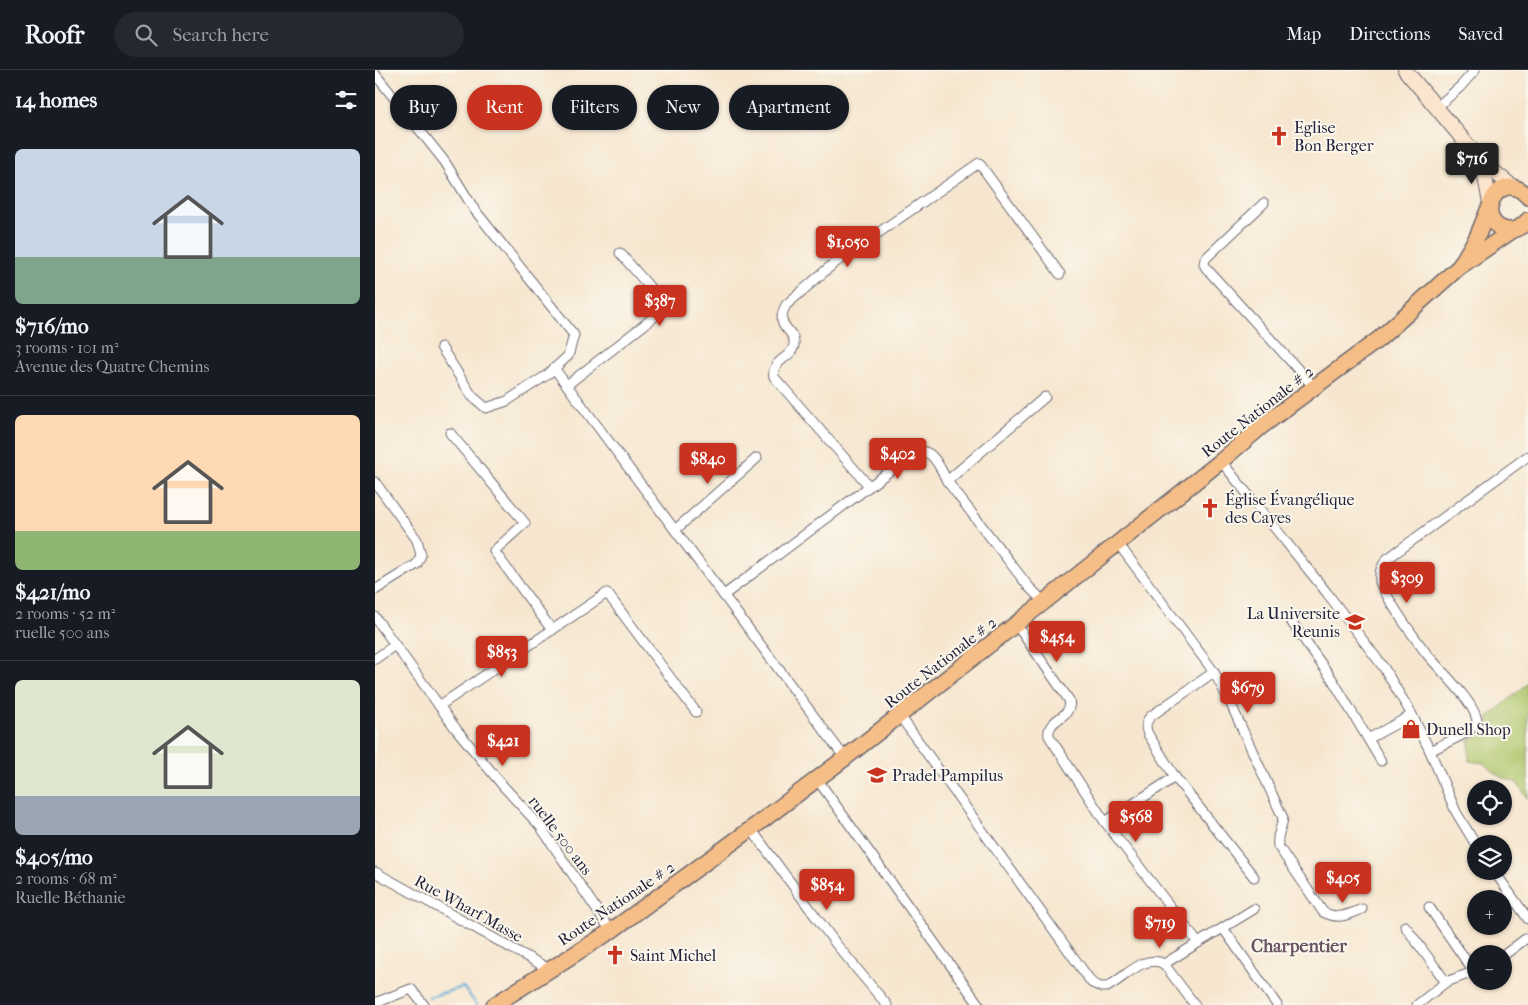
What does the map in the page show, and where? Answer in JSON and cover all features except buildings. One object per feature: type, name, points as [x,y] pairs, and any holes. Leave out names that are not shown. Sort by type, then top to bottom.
[{"type":"main road","points":[[1405,70],[1482,162],[1523,191]]},
{"type":"main road","points":[[1482,162],[1490,213],[1494,222],[1506,229],[1523,226]]},
{"type":"main road","points":[[1490,205],[1498,192],[1507,187],[1523,191]]},
{"type":"main road","name":"Route Nationale # 2","points":[[1459,267],[1477,237],[1490,205]]},
{"type":"main road","name":"Route Nationale # 2","points":[[494,1005],[611,931],[845,758],[1044,602],[1262,426],[1379,339],[1459,267],[1523,226]]},
{"type":"street","points":[[1436,108],[1461,86],[1475,70]]},
{"type":"street","points":[[375,74],[445,162],[474,209],[574,335],[568,356],[547,375],[507,401],[486,408],[472,396],[441,347]]},
{"type":"street","points":[[869,486],[774,377],[776,364],[791,351],[794,342],[781,318],[782,311],[786,305],[832,265],[979,163],[1059,274]]},
{"type":"street","points":[[1264,204],[1205,259],[1204,264],[1314,387]]},
{"type":"street","points":[[567,385],[667,307],[620,253]]},
{"type":"street","points":[[554,368],[845,758]]},
{"type":"street","points":[[947,481],[1045,397]]},
{"type":"street","points":[[450,433],[525,523],[494,550],[552,630]]},
{"type":"street","points":[[724,595],[914,452],[924,450],[931,455],[947,481],[1028,586],[1044,602]]},
{"type":"street","points":[[1430,751],[1469,732],[1477,723],[1476,714],[1405,624],[1380,582],[1379,574],[1387,559],[1528,456]]},
{"type":"street","points":[[675,530],[757,458]]},
{"type":"street","points":[[1221,461],[1327,593],[1384,668],[1412,715],[1457,812],[1470,835]]},
{"type":"street","points":[[375,482],[417,540],[421,554],[417,564],[375,590]]},
{"type":"street","points":[[1117,542],[1214,672],[1229,700],[1283,818],[1277,838],[1278,846],[1323,912],[1331,916],[1340,917],[1362,909]]},
{"type":"street","points":[[439,706],[607,593],[696,712]]},
{"type":"street","name":"ruelle 500 ans","points":[[375,617],[456,729],[539,826],[611,931]]},
{"type":"street","points":[[1288,617],[1332,679],[1381,761]]},
{"type":"street","points":[[1016,624],[1069,700],[1068,712],[1049,726],[1049,736],[1105,822],[1198,944]]},
{"type":"street","points":[[375,659],[395,645]]},
{"type":"street","points":[[1214,672],[1147,719],[1146,724],[1148,734],[1175,777],[1254,878]]},
{"type":"street","points":[[1368,738],[1412,715]]},
{"type":"street","points":[[900,716],[1091,983],[1101,987],[1107,986],[1143,963],[1158,961],[1164,964],[1195,1005]]},
{"type":"street","points":[[1105,822],[1175,777]]},
{"type":"street","points":[[817,779],[979,1005]]},
{"type":"street","points":[[751,829],[836,944],[887,1005]]},
{"type":"street","name":"Rue Wharf Masse","points":[[375,872],[549,970]]},
{"type":"street","points":[[1500,880],[1528,919]]},
{"type":"street","points":[[1429,907],[1467,961]]},
{"type":"street","points":[[1164,964],[1253,909]]},
{"type":"street","points":[[1405,926],[1446,982]]},
{"type":"street","points":[[1223,928],[1277,1005]]},
{"type":"street","points":[[1512,948],[1528,937]]},
{"type":"street","points":[[1417,1005],[1446,982],[1467,975]]},
{"type":"street","points":[[375,1003],[411,990],[424,1005]]},
{"type":"green space","points":[[1528,683],[1528,799],[1517,783],[1501,777],[1483,763],[1469,761],[1469,740],[1487,731],[1489,717]]},
{"type":"waterway","points":[[429,997],[463,987],[477,1005]]},
{"type":"place","name":"Eglise Bon Berger","points":[[1279,136]]},
{"type":"place","name":"Église Évangélique des Cayes","points":[[1210,508]]},
{"type":"place","name":"La Universite Reunis","points":[[1355,622]]},
{"type":"place","name":"Dunell Shop","points":[[1411,729]]},
{"type":"place","name":"Pradel Pampilus","points":[[877,775]]},
{"type":"place","name":"Saint Michel","points":[[615,955]]},
{"type":"district","name":"Charpentier","points":[[1299,946]]}]
